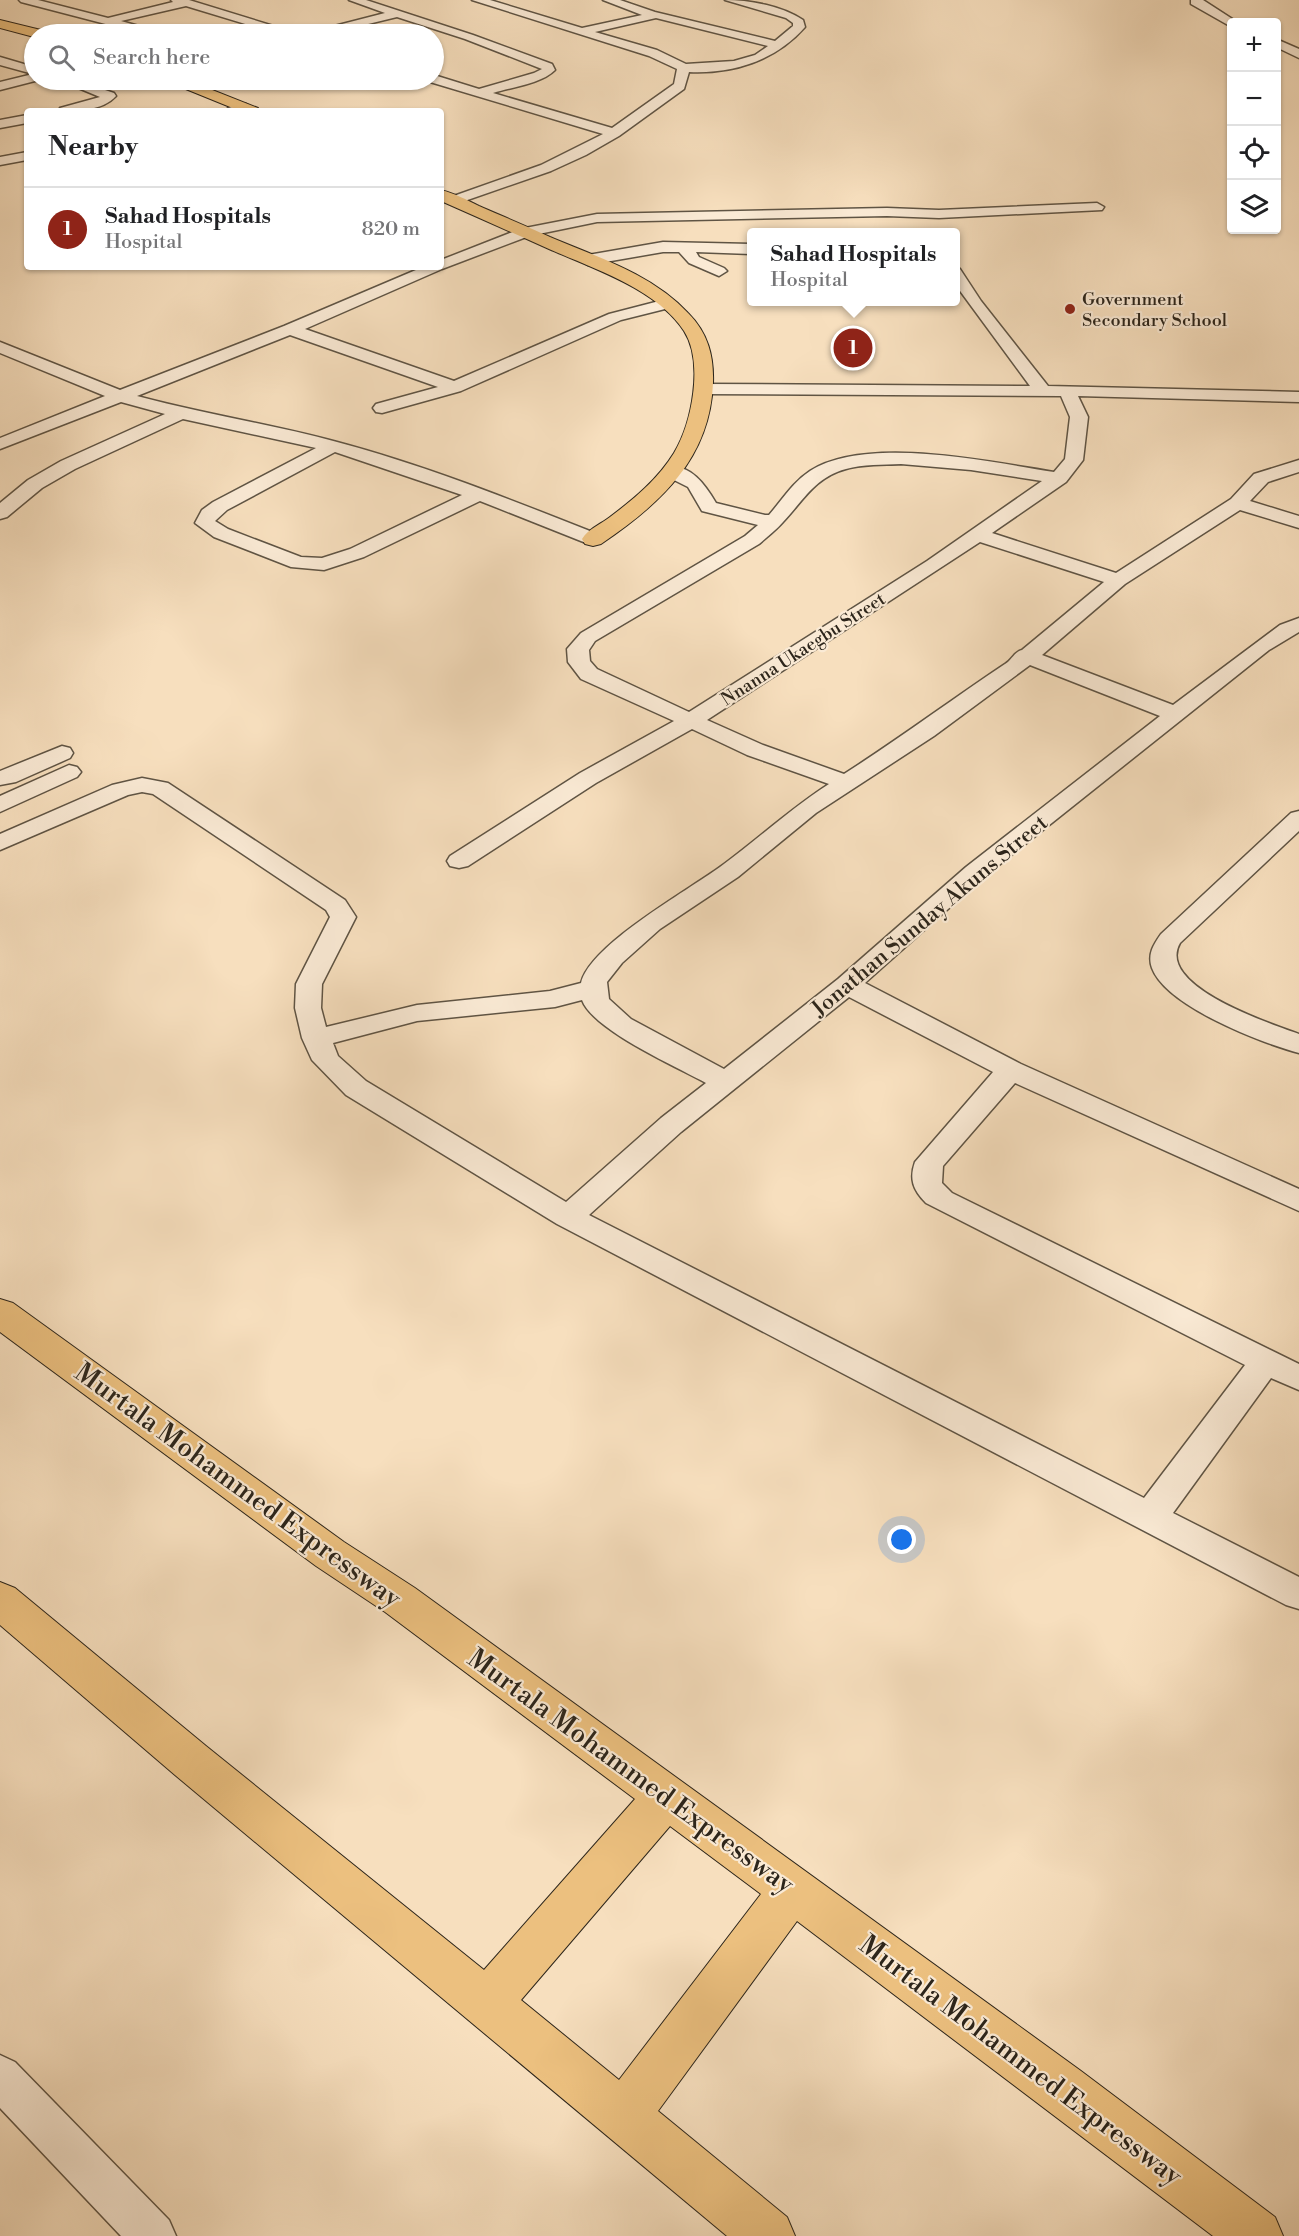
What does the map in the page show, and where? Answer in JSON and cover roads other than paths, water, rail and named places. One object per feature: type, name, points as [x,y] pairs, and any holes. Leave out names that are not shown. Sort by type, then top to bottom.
[{"type":"main road","points":[[0,24],[24,30]]},
{"type":"main road","points":[[199,90],[239,108]]},
{"type":"main road","points":[[447,198],[627,277],[667,304],[693,332],[702,355],[704,389],[697,427],[687,450],[673,472],[648,499],[626,518],[593,539]]},
{"type":"main road","name":"Murtala Mohammed Expressway","points":[[0,1313],[330,1554],[400,1600],[1117,2129],[1256,2236]]},
{"type":"main road","points":[[0,1600],[149,1728],[624,2115],[768,2236]]},
{"type":"main road","points":[[487,2003],[666,1797]]},
{"type":"main road","points":[[624,2115],[792,1890]]},
{"type":"street","points":[[25,0],[120,24]]},
{"type":"street","points":[[355,0],[428,24]]},
{"type":"street","points":[[478,0],[657,54],[683,69],[742,63],[763,56],[799,27],[799,22],[790,16],[731,0]]},
{"type":"street","points":[[614,0],[656,15],[777,45]]},
{"type":"street","points":[[1197,0],[1195,2],[1202,8],[1227,20]]},
{"type":"street","points":[[109,21],[181,1],[256,24]]},
{"type":"street","points":[[356,24],[396,14]]},
{"type":"street","points":[[582,31],[656,15]]},
{"type":"street","points":[[520,25],[541,20]]},
{"type":"street","points":[[444,29],[548,67],[549,70],[538,76],[477,93]]},
{"type":"street","points":[[469,37],[490,32]]},
{"type":"street","points":[[1281,45],[1299,54]]},
{"type":"street","points":[[0,61],[24,68]]},
{"type":"street","points":[[447,198],[546,168],[614,133],[680,86],[683,69]]},
{"type":"street","points":[[0,86],[24,80]]},
{"type":"street","points":[[444,82],[614,133]]},
{"type":"street","points":[[76,108],[99,102],[110,96],[93,90]]},
{"type":"street","points":[[0,124],[24,120]]},
{"type":"street","points":[[0,161],[24,157]]},
{"type":"street","points":[[444,264],[525,232],[597,218],[897,212],[939,214],[1097,207]]},
{"type":"street","points":[[939,214],[950,222],[949,228]]},
{"type":"street","points":[[588,260],[646,249],[683,247],[747,249]]},
{"type":"street","points":[[683,247],[694,260],[719,271]]},
{"type":"street","points":[[3,441],[122,397],[429,270]]},
{"type":"street","points":[[960,280],[975,303],[1043,391]]},
{"type":"street","points":[[382,408],[455,387],[615,317],[667,304]]},
{"type":"street","points":[[290,329],[455,387]]},
{"type":"street","points":[[0,347],[122,397],[181,413],[333,446],[479,495],[593,539]]},
{"type":"street","points":[[704,389],[1067,391],[1299,397]]},
{"type":"street","name":"Nnanna Ukaegbu Street","points":[[459,861],[588,778],[690,721],[978,535],[1059,478],[1074,460],[1079,417],[1067,391]]},
{"type":"street","points":[[0,513],[35,484],[68,465],[181,413]]},
{"type":"street","points":[[333,446],[220,506],[209,514],[205,523],[221,533],[298,564],[324,564],[357,553],[479,495]]},
{"type":"street","points":[[848,783],[755,750],[589,674],[579,662],[578,650],[588,637],[752,540],[776,519],[794,495],[818,473],[832,466],[896,459],[936,461],[1059,478]]},
{"type":"street","points":[[725,1081],[621,1025],[596,1002],[594,981],[613,957],[651,924],[729,872],[808,808],[952,713],[992,681],[1014,668],[1025,656],[1118,580],[1238,503],[1261,478],[1299,466]]},
{"type":"street","points":[[673,472],[695,483],[709,507],[765,521],[776,519]]},
{"type":"street","points":[[1238,503],[1299,522]]},
{"type":"street","points":[[978,535],[1118,580]]},
{"type":"street","name":"Jonathan Sunday Akuns Street","points":[[568,1217],[671,1125],[847,985],[975,872],[1262,646],[1287,629],[1299,624]]},
{"type":"street","points":[[1025,656],[1176,714]]},
{"type":"street","points":[[0,778],[66,762],[0,806]]},
{"type":"street","points":[[0,843],[120,790],[142,785],[160,788],[336,905],[343,917],[309,984],[308,1008],[316,1038],[326,1060],[356,1088],[568,1217],[1299,1594]]},
{"type":"street","points":[[1299,818],[1170,939],[1163,952],[1165,965],[1169,972],[1179,985],[1196,1000],[1299,1044]]},
{"type":"street","points":[[847,985],[1011,1070],[1299,1201]]},
{"type":"street","points":[[316,1038],[417,1013],[555,999],[569,993],[595,990]]},
{"type":"street","points":[[1011,1070],[930,1162],[925,1175],[927,1188],[941,1200],[1299,1377]]},
{"type":"street","points":[[1150,1517],[1265,1362]]},
{"type":"street","points":[[0,2077],[153,2236]]},
{"type":"place","name":"Government Secondary School","points":[[1070,309]]},
{"type":"place","name":"Sahad Hospitals","points":[[853,348]]}]
